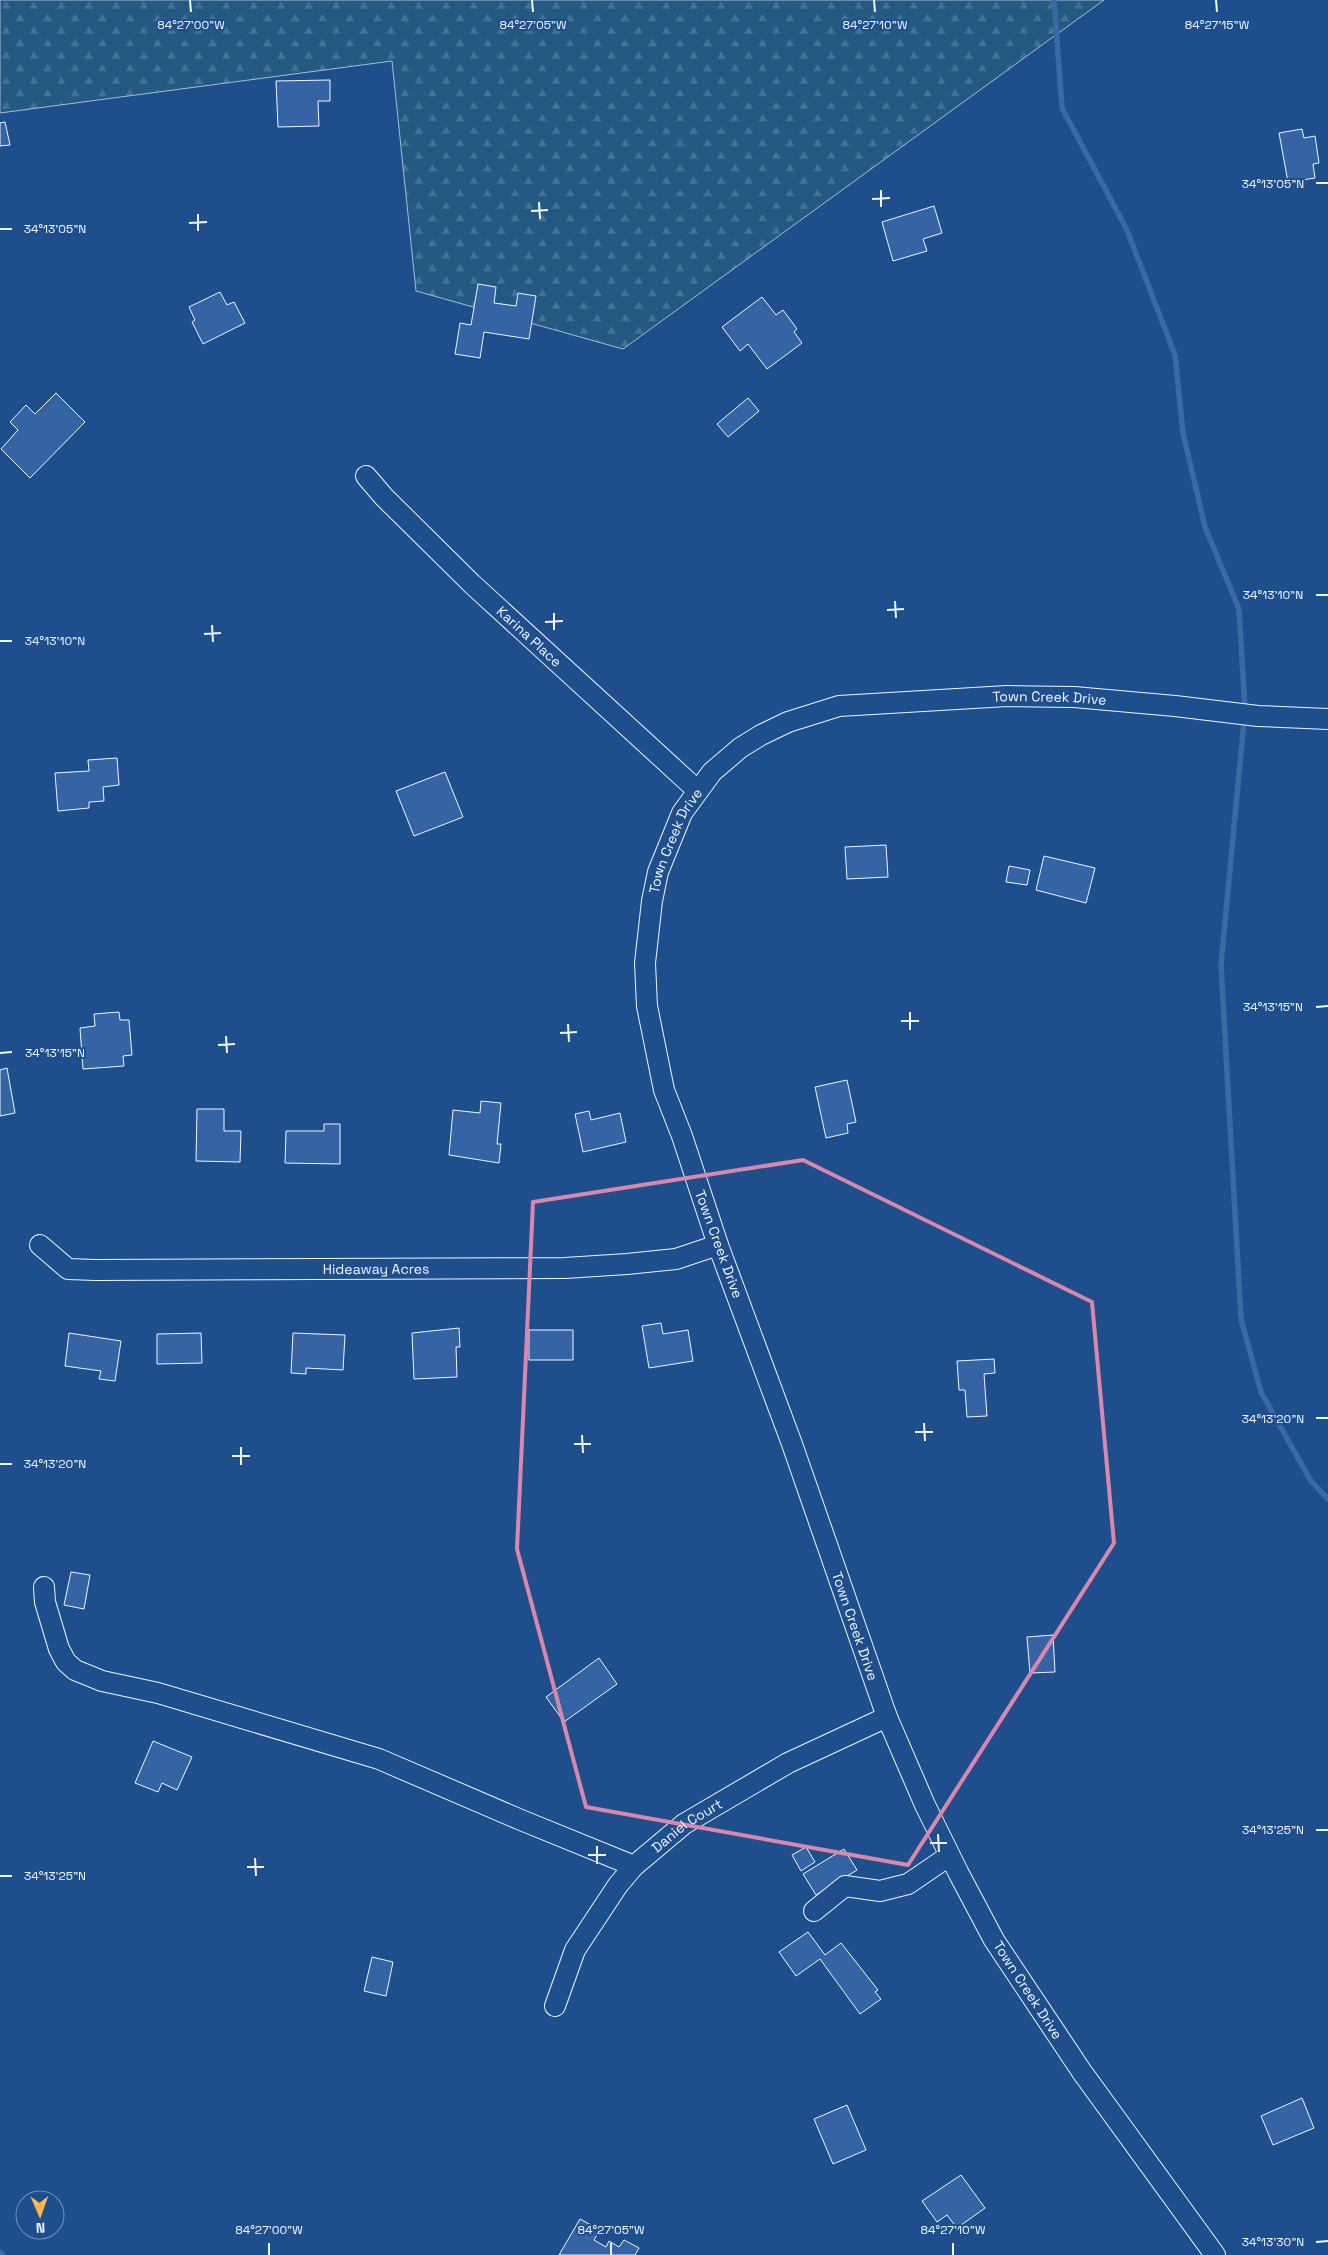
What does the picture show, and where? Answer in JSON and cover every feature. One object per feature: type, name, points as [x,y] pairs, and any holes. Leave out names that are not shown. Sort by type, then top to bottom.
[{"type":"street","name":"Karina Place","points":[[366,476],[384,497],[472,584],[698,790]]},
{"type":"street","name":"Town Creek Drive","points":[[1215,2255],[1082,2072],[994,1940],[949,1856],[887,1717],[792,1444],[718,1245],[682,1136],[664,1090],[647,1006],[645,963],[652,900],[658,872],[682,813],[712,772],[740,748],[788,722],[839,706],[1007,696],[1074,697],[1258,716],[1328,719]]},
{"type":"street","name":"Hideaway Acres","points":[[40,1245],[68,1269],[94,1270],[565,1268],[676,1259],[718,1245]]},
{"type":"street","points":[[44,1587],[45,1602],[58,1649],[66,1662],[75,1670],[102,1681],[158,1693],[379,1759],[634,1866]]},
{"type":"street","name":"Daniel Court","points":[[555,2006],[575,1950],[618,1886],[634,1866],[684,1824],[780,1768],[887,1717]]},
{"type":"street","points":[[814,1911],[845,1886],[880,1890],[908,1884],[949,1856]]},
{"type":"highlighted area","points":[[803,1160],[1092,1302],[1114,1543],[908,1865],[586,1807],[517,1549],[533,1202]]},
{"type":"green space","points":[[0,0],[1104,0],[623,349],[416,291],[392,61],[0,113]]},
{"type":"building","points":[[330,80],[330,101],[318,101],[319,126],[278,127],[276,81]]},
{"type":"building","points":[[5,122],[10,145],[0,146],[0,123]]},
{"type":"building","points":[[1302,129],[1304,138],[1315,136],[1319,163],[1313,164],[1315,178],[1288,182],[1279,133]]},
{"type":"building","points":[[934,206],[942,233],[923,239],[927,251],[893,261],[882,222]]},
{"type":"building","points":[[478,284],[496,287],[494,303],[516,306],[518,293],[536,296],[529,339],[484,332],[480,358],[455,354],[460,323],[471,325]]},
{"type":"building","points":[[220,292],[227,305],[234,302],[245,323],[203,344],[192,322],[195,320],[189,307]]},
{"type":"building","points":[[762,297],[776,315],[783,310],[797,329],[794,332],[802,343],[767,369],[748,344],[740,351],[722,327]]},
{"type":"building","points":[[56,393],[85,422],[30,478],[1,449],[18,430],[10,422],[26,405],[35,414]]},
{"type":"building","points":[[748,398],[759,411],[728,437],[717,424]]},
{"type":"building","points":[[117,758],[119,785],[103,787],[104,801],[89,802],[89,808],[58,811],[55,773],[89,771],[88,760]]},
{"type":"building","points":[[445,772],[463,817],[414,836],[396,791]]},
{"type":"building","points":[[886,845],[888,877],[847,879],[845,847]]},
{"type":"building","points":[[1044,856],[1095,868],[1086,903],[1036,890]]},
{"type":"building","points":[[1009,866],[1030,870],[1027,885],[1006,882]]},
{"type":"building","points":[[119,1012],[120,1020],[129,1020],[132,1055],[123,1056],[124,1066],[83,1069],[80,1028],[95,1026],[94,1014]]},
{"type":"building","points":[[7,1068],[15,1113],[0,1116],[0,1070]]},
{"type":"building","points":[[847,1080],[856,1122],[847,1124],[848,1133],[826,1138],[815,1087]]},
{"type":"building","points":[[481,1101],[501,1103],[497,1144],[501,1144],[499,1163],[449,1155],[453,1110],[480,1113]]},
{"type":"building","points":[[197,1109],[224,1109],[224,1131],[241,1131],[240,1162],[196,1161]]},
{"type":"building","points":[[589,1111],[591,1120],[620,1113],[626,1142],[583,1152],[575,1114]]},
{"type":"building","points":[[324,1124],[340,1124],[340,1164],[285,1163],[286,1131],[324,1131]]},
{"type":"building","points":[[661,1323],[663,1334],[688,1330],[693,1361],[649,1368],[642,1326]]},
{"type":"building","points":[[459,1328],[460,1347],[456,1347],[457,1377],[414,1379],[412,1333]]},
{"type":"building","points":[[529,1330],[573,1330],[573,1360],[529,1360]]},
{"type":"building","points":[[69,1333],[121,1341],[115,1381],[99,1379],[101,1371],[65,1366]]},
{"type":"building","points":[[201,1333],[202,1363],[157,1364],[157,1334]]},
{"type":"building","points":[[293,1333],[345,1335],[343,1370],[306,1368],[306,1374],[291,1373]]},
{"type":"building","points":[[994,1359],[995,1373],[984,1374],[987,1416],[967,1417],[965,1390],[959,1390],[957,1361]]},
{"type":"building","points":[[71,1572],[90,1575],[84,1609],[64,1605]]},
{"type":"building","points":[[1053,1635],[1055,1672],[1030,1673],[1027,1637]]},
{"type":"building","points":[[599,1658],[617,1684],[564,1722],[546,1697]]},
{"type":"building","points":[[153,1741],[192,1757],[177,1790],[162,1783],[158,1792],[135,1783]]},
{"type":"building","points":[[806,1847],[815,1862],[801,1871],[792,1855]]},
{"type":"building","points":[[844,1849],[857,1870],[816,1895],[803,1874]]},
{"type":"building","points":[[808,1932],[825,1955],[841,1943],[878,1990],[875,1992],[881,1999],[860,2014],[820,1959],[796,1976],[779,1952]]},
{"type":"building","points":[[372,1957],[393,1962],[386,1996],[364,1991]]},
{"type":"building","points":[[1302,2098],[1314,2128],[1273,2145],[1261,2116]]},
{"type":"building","points":[[847,2105],[866,2150],[833,2164],[814,2119]]},
{"type":"building","points":[[961,2175],[985,2208],[957,2228],[947,2215],[937,2222],[922,2201]]},
{"type":"building","points":[[580,2219],[600,2230],[594,2240],[606,2247],[609,2241],[619,2247],[624,2240],[639,2248],[635,2255],[559,2255]]},
{"type":"waterway","points":[[1054,0],[1062,108],[1127,230],[1175,355],[1183,433],[1205,527],[1239,609],[1245,710],[1221,965],[1241,1319],[1261,1392],[1311,1481],[1328,1499]]},
{"type":"waterway","points":[[0,2252],[3,2255]]}]
